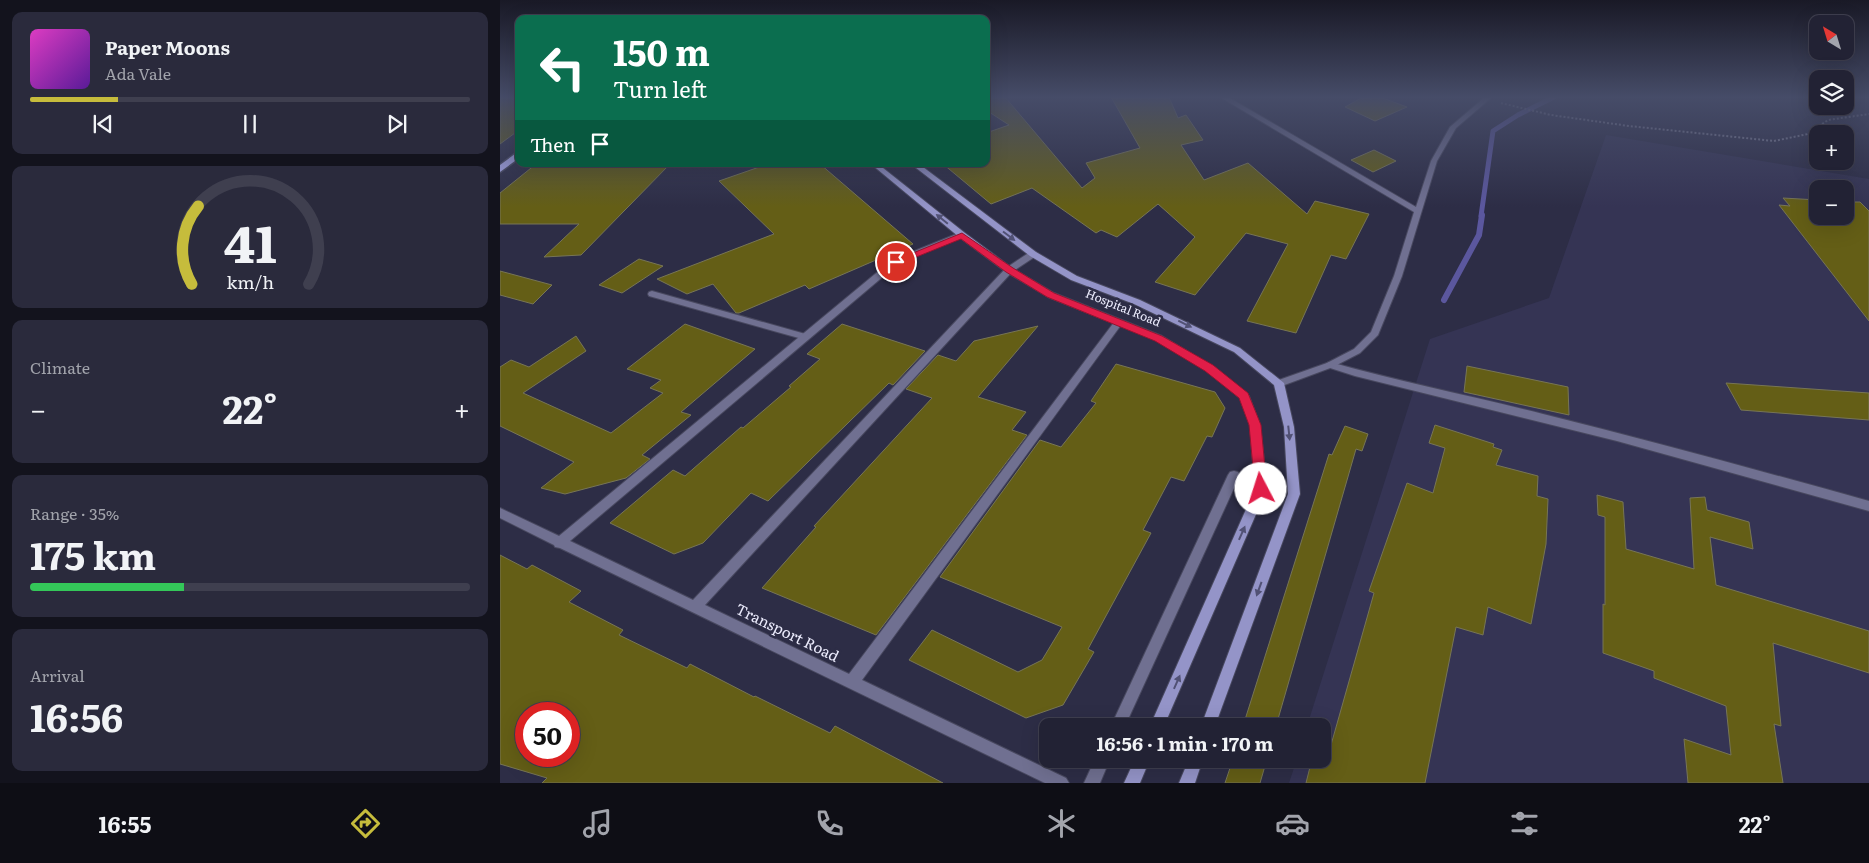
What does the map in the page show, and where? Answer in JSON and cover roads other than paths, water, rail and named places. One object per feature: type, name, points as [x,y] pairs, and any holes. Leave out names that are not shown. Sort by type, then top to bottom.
[{"type":"main road","points":[[500,169],[515,157]]},
{"type":"main road","name":"Hospital Road","points":[[878,167],[962,236],[1009,270],[1051,295],[1158,338],[1209,368],[1244,396],[1255,425],[1261,489],[1161,718]]},
{"type":"main road","name":"Hospital Road","points":[[919,167],[1033,254],[1074,278],[1137,302],[1236,350],[1279,383]]},
{"type":"main road","points":[[1211,718],[1294,494],[1289,427],[1279,383]]},
{"type":"main road","points":[[1132,783],[1139,768]]},
{"type":"main road","points":[[1187,783],[1193,768]]},
{"type":"street","points":[[1285,134],[1417,211]]},
{"type":"street","points":[[1279,383],[1330,365],[1357,351],[1374,333],[1398,276],[1434,161],[1449,134]]},
{"type":"street","points":[[559,543],[896,262],[962,236]]},
{"type":"street","points":[[695,607],[1009,270],[1033,254]]},
{"type":"street","points":[[652,294],[806,336]]},
{"type":"street","points":[[852,682],[1118,323]]},
{"type":"street","points":[[1330,365],[1372,378],[1530,414],[1695,456],[1869,506]]},
{"type":"street","points":[[1122,718],[1234,475]]},
{"type":"street","name":"Transport Road","points":[[500,513],[1061,783]]},
{"type":"street","points":[[1092,783],[1099,768]]},
{"type":"waterway","points":[[1481,216],[1493,134]]},
{"type":"waterway","points":[[1444,300],[1479,235],[1482,215]]}]
